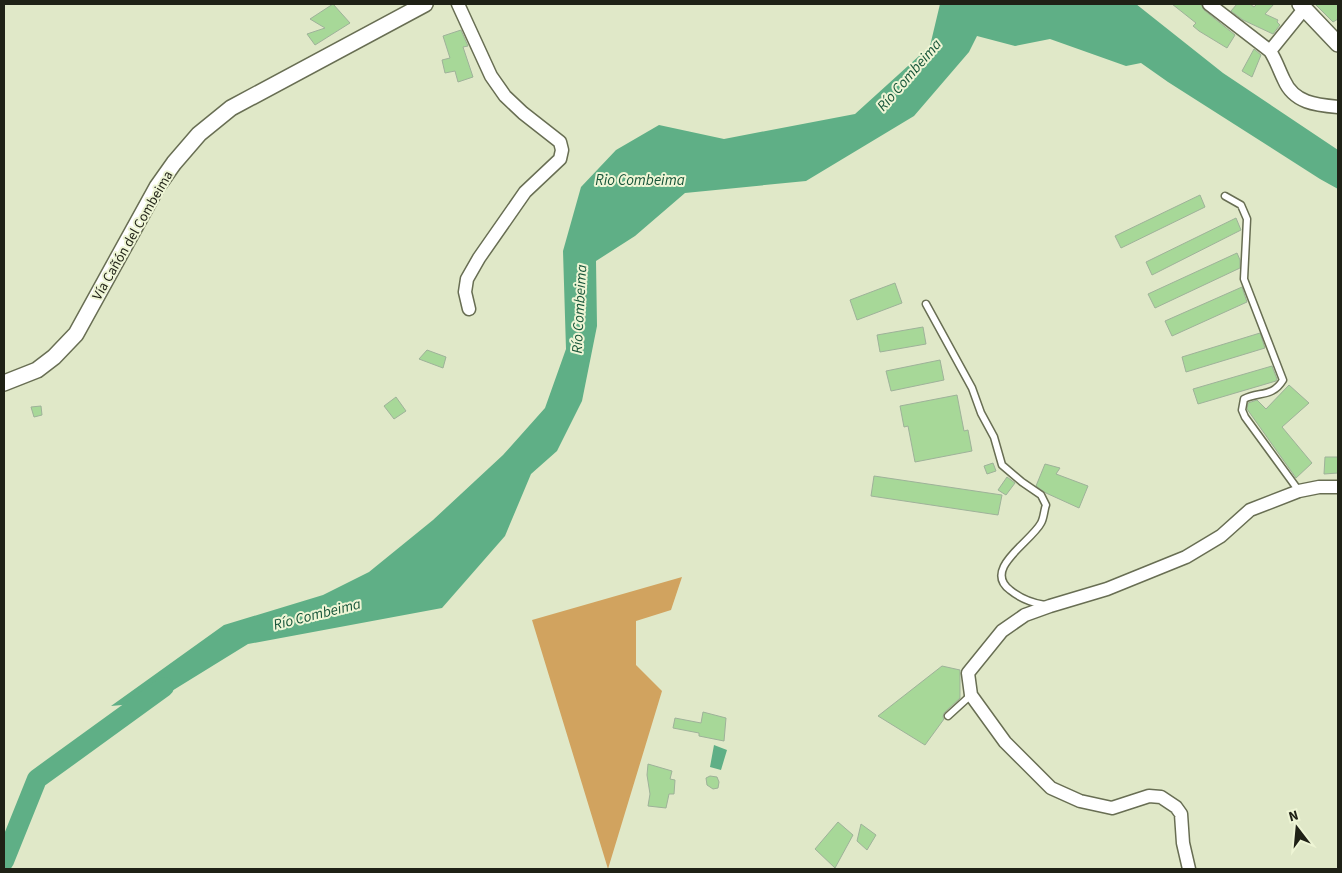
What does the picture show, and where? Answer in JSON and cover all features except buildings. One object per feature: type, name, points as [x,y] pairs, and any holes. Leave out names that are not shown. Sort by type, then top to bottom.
[{"type":"street","name":"Vía Cañón del Combeima","points":[[4,382],[37,370],[54,357],[76,334],[157,187],[174,163],[199,134],[231,108],[425,4]]},
{"type":"street","points":[[458,4],[492,76],[505,96],[560,142],[562,150],[560,159],[525,192],[479,258],[467,279],[465,292],[469,309]]},
{"type":"street","points":[[1209,4],[1270,51],[1276,59],[1290,92],[1302,100],[1319,105],[1338,107]]},
{"type":"street","points":[[1270,51],[1302,6],[1338,44]]},
{"type":"street","points":[[1189,869],[1183,843],[1181,814],[1176,806],[1161,797],[1149,796],[1112,808],[1080,802],[1051,788],[1005,742],[971,695],[968,673],[1002,631],[1025,615],[1107,590],[1186,557],[1221,536],[1250,510],[1299,491],[1319,487],[1338,487]]},
{"type":"lane","points":[[1225,196],[1241,205],[1248,220],[1244,279],[1283,380],[1280,386],[1265,395],[1252,395],[1244,399],[1242,410],[1245,417],[1299,491]]},
{"type":"lane","points":[[926,304],[972,388],[981,413],[994,438],[1002,465],[1041,495],[1046,504],[1041,523],[1004,566],[1001,575],[1006,587],[1018,597],[1033,604],[1050,606]]},
{"type":"lane","points":[[948,716],[971,695]]},
{"type":"shaded area","points":[[682,577],[671,610],[636,621],[636,665],[662,691],[608,869],[532,620]]},
{"type":"water","name":"Rio Combeima","points":[[940,4],[1136,4],[1223,73],[1338,150],[1338,189],[1141,63],[1126,66],[1050,39],[1015,46],[977,36],[969,52],[914,116],[806,181],[685,193],[635,236],[596,261],[597,326],[582,401],[557,451],[531,474],[505,536],[442,608],[248,644],[154,702],[111,706],[224,625],[323,595],[369,572],[433,520],[503,455],[545,408],[566,349],[563,251],[581,187],[616,150],[659,125],[724,139],[855,114],[930,46]]},
{"type":"water","points":[[714,745],[727,750],[721,770],[710,767]]},
{"type":"waterway","name":"Río Combeima","points":[[4,861],[37,779],[164,687]]}]
